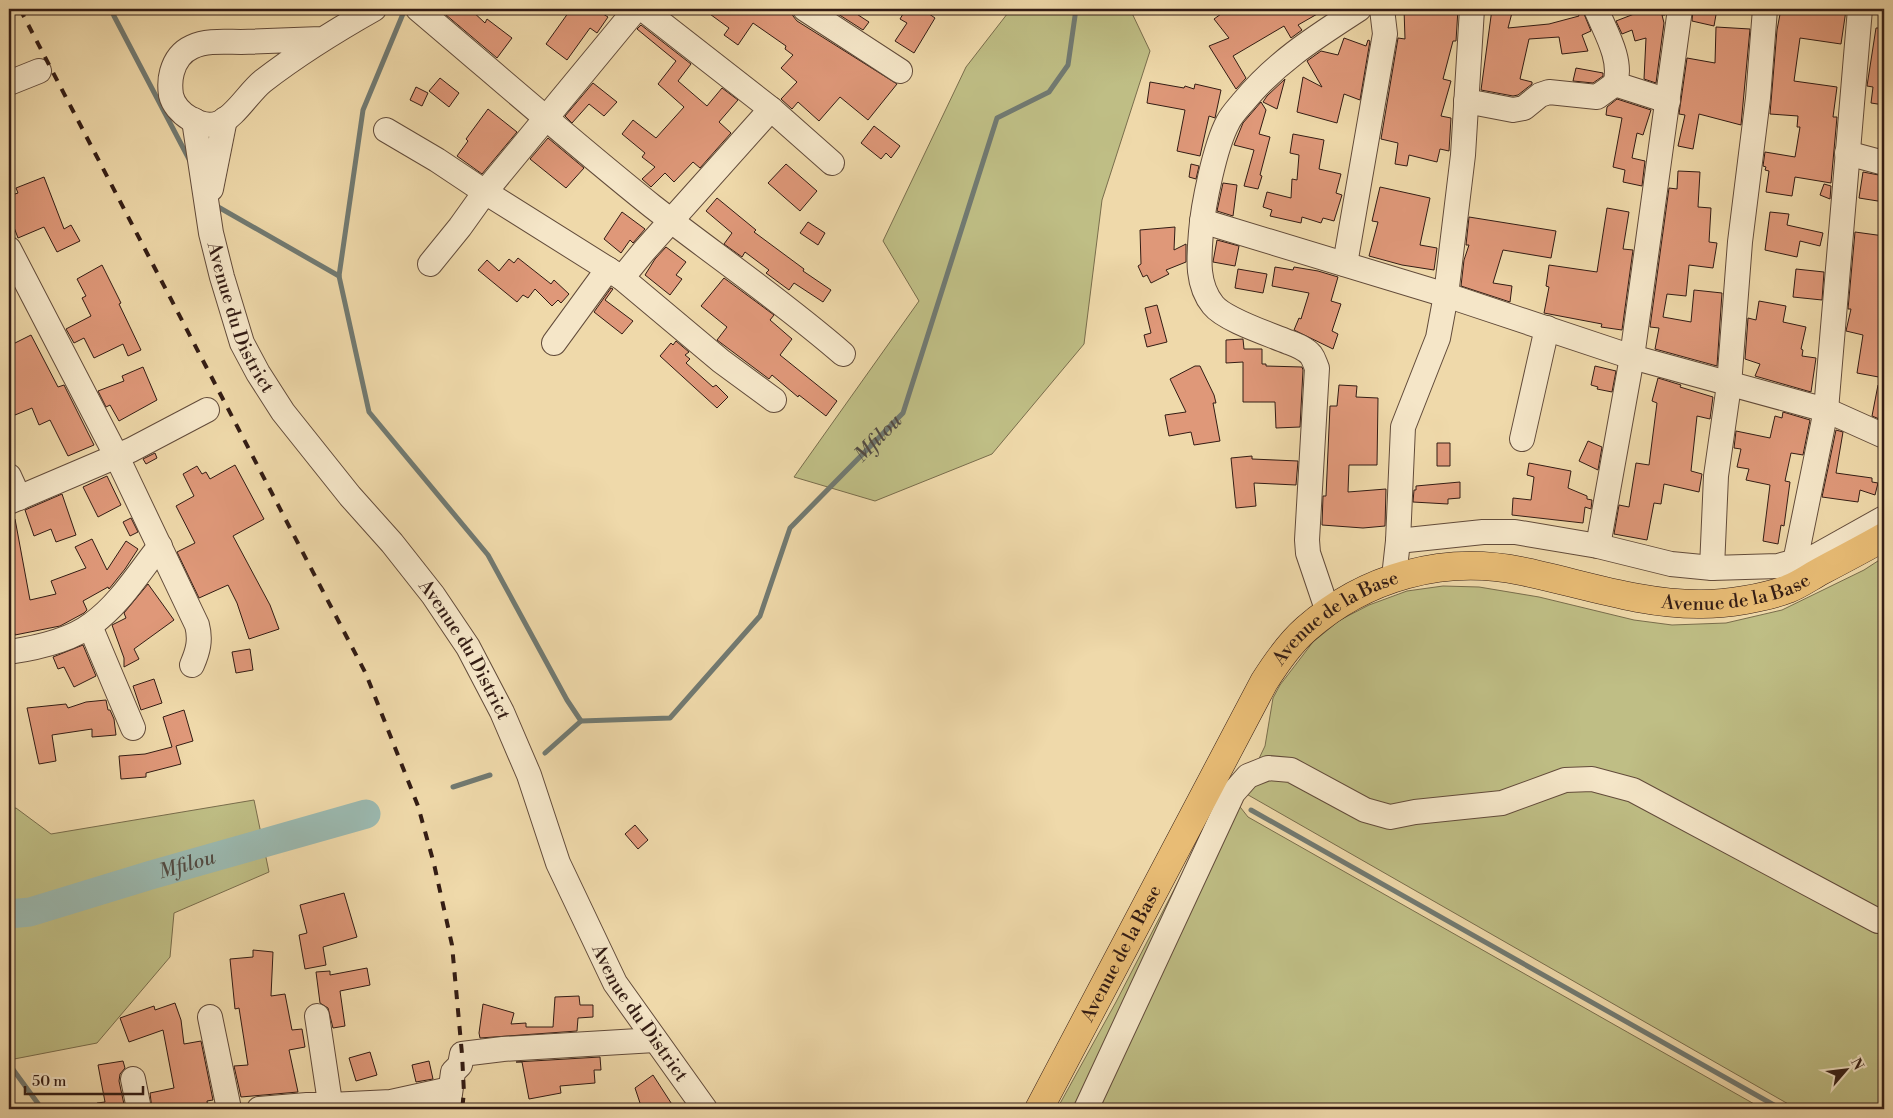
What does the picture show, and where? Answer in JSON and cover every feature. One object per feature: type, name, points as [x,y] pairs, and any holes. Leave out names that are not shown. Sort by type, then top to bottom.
[{"type":"main road","name":"Avenue de la Base","points":[[1039,1109],[1264,682],[1275,664],[1305,630],[1328,612],[1356,594],[1394,577],[1444,566],[1478,566],[1519,570],[1644,599],[1681,604],[1734,602],[1788,589],[1884,531]]},
{"type":"street","points":[[321,39],[212,42],[192,47],[181,54],[173,66],[170,79],[172,96],[180,111],[194,120],[210,124],[219,123],[225,120],[262,82],[321,39],[374,9]]},
{"type":"street","points":[[418,9],[546,119],[672,221],[779,301],[843,354]]},
{"type":"street","points":[[430,264],[485,192],[636,9]]},
{"type":"street","points":[[643,9],[772,109],[832,163]]},
{"type":"street","points":[[806,9],[900,71]]},
{"type":"street","points":[[1328,612],[1308,554],[1307,540],[1317,368],[1310,354],[1302,348],[1244,323],[1214,306],[1204,291],[1200,276],[1199,256],[1202,221],[1217,152],[1228,121],[1266,75],[1299,48],[1359,9]]},
{"type":"street","points":[[1345,264],[1385,34],[1382,9]]},
{"type":"street","points":[[1394,577],[1398,541],[1403,427],[1438,338],[1446,295],[1463,156],[1472,9]]},
{"type":"street","points":[[1466,101],[1513,110],[1524,108],[1540,95],[1550,92],[1597,98],[1615,84],[1618,74],[1616,60],[1596,9]]},
{"type":"street","points":[[1598,546],[1632,357],[1680,9]]},
{"type":"street","points":[[1712,568],[1716,476],[1729,384],[1740,242],[1758,98],[1765,9]]},
{"type":"street","points":[[1795,562],[1826,410],[1860,9]]},
{"type":"street","points":[[9,83],[38,71]]},
{"type":"street","points":[[1615,84],[1668,101]]},
{"type":"street","points":[[554,343],[615,274],[644,251],[672,221],[772,109]]},
{"type":"street","name":"Avenue du District","points":[[194,120],[211,233],[242,343],[258,373],[283,412],[350,496],[392,543],[433,596],[468,647],[506,721],[529,775],[558,863],[615,983],[706,1109]]},
{"type":"street","name":"Avenue du District","points":[[208,206],[225,120]]},
{"type":"street","points":[[386,130],[437,160],[615,274],[721,361],[774,400]]},
{"type":"street","points":[[1847,154],[1884,163]]},
{"type":"street","points":[[1202,221],[1446,295],[1632,357],[1826,410],[1884,436]]},
{"type":"street","points":[[9,249],[117,457],[197,625],[198,651],[192,665]]},
{"type":"street","points":[[1522,439],[1547,328]]},
{"type":"street","points":[[9,476],[14,500],[117,457],[207,410]]},
{"type":"street","points":[[1398,541],[1483,532],[1515,532],[1598,546],[1671,564],[1712,568],[1778,566],[1816,556],[1884,531]]},
{"type":"street","points":[[9,652],[62,639],[90,626],[115,602],[160,546]]},
{"type":"street","points":[[90,626],[133,728]]},
{"type":"street","points":[[1086,1109],[1233,793],[1248,776],[1268,768],[1291,770],[1366,810],[1390,816],[1502,803],[1565,780],[1592,779],[1633,790],[1878,921],[1884,921]]},
{"type":"street","points":[[318,1016],[331,1107]]},
{"type":"street","points":[[210,1017],[229,1109]]},
{"type":"street","points":[[259,1109],[307,1105],[331,1107],[449,1099],[453,1072],[460,1065],[462,1054],[503,1049],[655,1040]]},
{"type":"street","points":[[132,1079],[139,1109]]},
{"type":"shaded area","points":[[1011,9],[1130,9],[1150,51],[1102,200],[1084,344],[992,454],[875,501],[794,477],[919,301],[883,241],[966,67]]},
{"type":"shaded area","points":[[1884,557],[1884,1109],[1797,1109],[1243,792],[1265,746],[1273,698],[1280,685],[1313,642],[1340,620],[1369,605],[1407,591],[1443,586],[1479,587],[1539,597],[1634,620],[1672,625],[1726,623],[1782,610],[1864,570]]},
{"type":"shaded area","points":[[1226,789],[1248,817],[1763,1109],[1057,1109],[1116,1002]]},
{"type":"shaded area","points":[[254,800],[269,872],[174,913],[170,957],[97,1043],[9,1060],[9,809],[16,808],[51,834]]},
{"type":"building","points":[[439,9],[470,9],[485,23],[487,19],[512,38],[497,58]]},
{"type":"building","points":[[571,9],[595,9],[608,17],[597,33],[590,28],[567,60],[546,44]]},
{"type":"building","points":[[703,9],[791,9],[797,21],[897,84],[868,120],[840,97],[819,121],[798,102],[792,109],[781,99],[797,82],[781,68],[793,55],[785,49],[786,46],[753,23],[738,45],[724,35],[729,28]]},
{"type":"building","points":[[842,9],[849,9],[869,22],[863,30],[838,14]]},
{"type":"building","points":[[906,9],[922,9],[935,18],[914,53],[895,41],[907,23],[900,19]]},
{"type":"building","points":[[1228,9],[1326,9],[1298,25],[1302,30],[1291,38],[1284,26],[1233,56],[1246,78],[1236,89],[1209,46],[1229,38],[1214,19]]},
{"type":"building","points":[[1404,9],[1458,9],[1456,41],[1453,41],[1443,79],[1451,81],[1441,116],[1451,118],[1449,151],[1440,149],[1437,162],[1409,155],[1407,166],[1395,164],[1398,143],[1381,139],[1398,38],[1405,39]]},
{"type":"building","points":[[1492,9],[1513,9],[1508,28],[1549,24],[1579,16],[1576,9],[1582,9],[1591,31],[1582,35],[1588,51],[1562,54],[1559,37],[1529,39],[1520,79],[1532,82],[1532,84],[1518,95],[1513,96],[1481,90]]},
{"type":"building","points":[[1647,9],[1666,9],[1665,15],[1662,15],[1664,23],[1656,83],[1644,79],[1646,38],[1635,41],[1632,30],[1622,34],[1616,21]]},
{"type":"building","points":[[1693,9],[1717,9],[1714,26],[1692,21]]},
{"type":"building","points":[[1781,9],[1846,10],[1841,44],[1800,38],[1794,81],[1837,87],[1833,117],[1837,117],[1831,183],[1795,177],[1792,196],[1766,192],[1769,171],[1765,170],[1766,167],[1763,166],[1765,152],[1795,157],[1800,127],[1797,127],[1798,116],[1770,114],[1777,30]]},
{"type":"building","points":[[641,25],[691,64],[678,81],[707,106],[722,88],[738,100],[719,122],[731,133],[700,168],[693,162],[674,182],[665,173],[651,187],[642,179],[655,167],[642,157],[645,153],[622,134],[633,120],[656,138],[684,107],[658,84],[676,61],[637,29]]},
{"type":"building","points":[[1716,27],[1750,29],[1741,125],[1699,114],[1693,149],[1678,146],[1685,115],[1679,114],[1687,58],[1715,63]]},
{"type":"building","points":[[1876,28],[1884,28],[1884,105],[1871,103],[1873,87],[1867,86]]},
{"type":"building","points":[[1344,38],[1366,46],[1368,40],[1370,41],[1360,100],[1344,94],[1337,123],[1297,112],[1303,77],[1322,87],[1307,61],[1321,51],[1338,55]]},
{"type":"building","points":[[1576,68],[1603,73],[1603,76],[1593,83],[1573,81]]},
{"type":"building","points":[[440,78],[459,93],[449,107],[429,91]]},
{"type":"building","points":[[1285,79],[1277,109],[1263,102],[1267,96]]},
{"type":"building","points":[[1150,82],[1184,88],[1185,86],[1194,89],[1195,84],[1221,90],[1215,118],[1209,116],[1200,156],[1177,151],[1185,110],[1147,103]]},
{"type":"building","points":[[593,83],[617,102],[604,116],[589,104],[572,123],[565,116]]},
{"type":"building","points":[[416,87],[428,93],[422,106],[410,100]]},
{"type":"building","points":[[1617,99],[1651,110],[1643,135],[1637,133],[1632,158],[1645,161],[1642,186],[1623,182],[1625,170],[1613,167],[1622,118],[1606,115],[1607,107]]},
{"type":"building","points":[[1261,102],[1266,110],[1259,134],[1270,137],[1258,189],[1244,186],[1254,150],[1234,145],[1243,123]]},
{"type":"building","points":[[488,109],[517,132],[482,174],[457,156],[468,141],[466,139]]},
{"type":"building","points":[[874,126],[900,146],[891,158],[886,153],[881,159],[861,143]]},
{"type":"building","points":[[1293,134],[1324,140],[1319,169],[1341,174],[1336,193],[1342,195],[1334,221],[1323,218],[1321,223],[1302,217],[1301,223],[1270,216],[1272,210],[1263,207],[1267,192],[1291,198],[1292,179],[1297,180],[1299,155],[1290,153]]},
{"type":"building","points":[[548,138],[584,168],[566,188],[530,159]]},
{"type":"building","points":[[786,164],[817,191],[800,211],[768,183]]},
{"type":"building","points":[[1191,164],[1199,166],[1196,179],[1189,177]]},
{"type":"building","points":[[1678,171],[1700,172],[1698,207],[1711,208],[1709,242],[1717,243],[1713,268],[1689,265],[1686,296],[1667,294],[1663,317],[1691,322],[1694,290],[1722,293],[1717,366],[1655,349],[1659,328],[1650,327],[1669,188],[1677,189]]},
{"type":"building","points":[[1863,172],[1884,176],[1884,202],[1859,198]]},
{"type":"building","points":[[44,177],[64,229],[71,225],[80,241],[57,252],[44,227],[18,238],[9,214],[9,196],[18,193],[16,188]]},
{"type":"building","points":[[1223,183],[1237,185],[1233,216],[1217,211]]},
{"type":"building","points":[[1824,184],[1831,186],[1830,199],[1820,195]]},
{"type":"building","points":[[1380,187],[1430,198],[1420,245],[1437,248],[1434,270],[1402,265],[1369,256],[1378,222],[1372,221]]},
{"type":"building","points":[[717,198],[756,230],[754,232],[804,269],[803,271],[831,290],[823,302],[794,283],[789,290],[766,273],[769,270],[745,252],[742,257],[724,244],[732,233],[706,211]]},
{"type":"building","points":[[1607,208],[1629,212],[1623,249],[1633,250],[1622,330],[1601,327],[1602,324],[1544,313],[1549,287],[1546,286],[1549,265],[1597,272]]},
{"type":"building","points":[[622,212],[645,229],[633,243],[630,240],[621,253],[604,239]]},
{"type":"building","points":[[1770,212],[1789,214],[1787,225],[1823,233],[1820,246],[1800,241],[1797,257],[1765,250]]},
{"type":"building","points":[[1469,217],[1556,231],[1551,258],[1503,250],[1493,283],[1512,286],[1510,302],[1461,286],[1464,260],[1469,245],[1466,245]]},
{"type":"building","points":[[808,222],[825,233],[818,245],[800,233]]},
{"type":"building","points":[[1175,227],[1174,250],[1186,244],[1186,262],[1166,270],[1169,274],[1151,283],[1147,275],[1143,277],[1138,266],[1141,264],[1140,230]]},
{"type":"building","points":[[1855,232],[1884,236],[1883,253],[1881,253],[1880,298],[1884,299],[1884,378],[1857,373],[1863,335],[1846,331],[1851,309],[1848,309]]},
{"type":"building","points":[[1217,240],[1239,246],[1235,266],[1213,262]]},
{"type":"building","points":[[666,247],[686,262],[676,275],[682,279],[670,295],[645,275],[655,259]]},
{"type":"building","points":[[518,258],[551,284],[554,280],[569,294],[561,303],[558,300],[552,306],[535,289],[528,298],[523,295],[517,302],[478,270],[487,260],[499,271],[509,259],[514,263]]},
{"type":"building","points":[[102,265],[141,350],[128,356],[123,344],[94,358],[84,338],[74,343],[66,329],[91,316],[82,298],[86,296],[77,279]]},
{"type":"building","points":[[1275,267],[1293,270],[1294,267],[1338,277],[1331,301],[1341,304],[1332,331],[1338,334],[1333,349],[1294,330],[1299,318],[1301,319],[1309,293],[1272,286]]},
{"type":"building","points":[[1238,269],[1267,274],[1263,293],[1235,288]]},
{"type":"building","points":[[1796,269],[1824,272],[1822,300],[1793,297]]},
{"type":"building","points":[[724,278],[774,315],[770,320],[792,339],[780,355],[837,401],[826,416],[799,395],[798,397],[772,375],[769,379],[717,340],[727,327],[701,306]]},
{"type":"building","points":[[611,288],[613,289],[605,300],[633,321],[622,334],[594,312]]},
{"type":"building","points":[[1759,301],[1786,306],[1783,322],[1806,327],[1801,349],[1803,350],[1802,356],[1816,358],[1811,392],[1755,376],[1760,364],[1745,359],[1748,318],[1756,320]]},
{"type":"building","points":[[1157,305],[1167,342],[1147,347],[1144,335],[1151,333],[1145,308]]},
{"type":"building","points":[[31,335],[58,387],[64,385],[94,445],[68,456],[50,420],[39,425],[32,408],[15,415],[9,398],[9,346]]},
{"type":"building","points":[[1243,339],[1244,349],[1262,349],[1262,364],[1266,364],[1266,366],[1302,367],[1300,427],[1276,428],[1275,402],[1243,402],[1243,362],[1226,363],[1226,340]]},
{"type":"building","points":[[676,341],[689,352],[685,355],[690,359],[686,363],[713,387],[716,385],[728,397],[717,408],[660,356],[671,343],[673,345]]},
{"type":"building","points":[[1195,366],[1200,366],[1214,395],[1216,403],[1213,403],[1220,441],[1194,445],[1191,432],[1169,436],[1165,415],[1186,412],[1170,379]]},
{"type":"building","points":[[1595,366],[1616,371],[1612,392],[1597,389],[1598,387],[1591,385]]},
{"type":"building","points":[[143,367],[157,400],[119,421],[110,405],[106,407],[98,391],[124,381],[122,376]]},
{"type":"building","points":[[1658,378],[1713,397],[1710,419],[1697,416],[1691,471],[1702,474],[1699,492],[1664,484],[1661,504],[1654,503],[1647,540],[1614,534],[1619,505],[1629,507],[1636,463],[1649,465],[1657,403],[1652,401]]},
{"type":"building","points":[[1339,385],[1357,386],[1356,397],[1378,398],[1377,465],[1349,465],[1348,492],[1386,489],[1385,526],[1363,528],[1322,525],[1323,496],[1326,496],[1330,406],[1337,406]]},
{"type":"building","points":[[1878,385],[1884,385],[1884,421],[1872,416]]},
{"type":"building","points":[[1783,412],[1810,420],[1803,455],[1791,453],[1785,481],[1790,482],[1784,526],[1781,525],[1778,544],[1763,541],[1770,485],[1746,480],[1749,469],[1737,467],[1741,449],[1734,448],[1736,431],[1770,438],[1775,416],[1782,418]]},
{"type":"building","points":[[1836,430],[1843,432],[1836,473],[1872,478],[1872,482],[1878,483],[1875,495],[1860,490],[1858,502],[1822,497]]},
{"type":"building","points":[[1588,441],[1602,447],[1598,470],[1579,461]]},
{"type":"building","points":[[1437,443],[1450,443],[1450,466],[1437,466]]},
{"type":"building","points":[[155,453],[157,458],[146,464],[143,459]]},
{"type":"building","points":[[1252,456],[1252,459],[1298,461],[1296,485],[1254,483],[1256,506],[1236,508],[1231,458]]},
{"type":"building","points":[[1529,463],[1571,471],[1568,488],[1592,500],[1591,509],[1585,507],[1583,523],[1512,515],[1513,498],[1531,500],[1534,477],[1527,475]]},
{"type":"building","points":[[235,465],[264,519],[233,536],[270,605],[279,629],[249,639],[237,603],[228,585],[199,598],[177,552],[195,543],[176,506],[194,496],[183,474],[197,466],[202,474],[206,472],[210,479]]},
{"type":"building","points":[[107,476],[121,505],[98,517],[83,487]]},
{"type":"building","points":[[1460,482],[1460,498],[1448,499],[1448,504],[1413,502],[1416,486]]},
{"type":"building","points":[[62,494],[76,535],[56,542],[51,529],[34,536],[25,510]]},
{"type":"building","points":[[131,518],[138,532],[130,536],[123,522]]},
{"type":"building","points":[[15,519],[30,600],[56,594],[51,581],[86,568],[75,547],[92,539],[107,570],[126,541],[138,549],[109,589],[108,587],[83,601],[87,610],[84,613],[60,626],[15,635],[9,604],[9,520]]},
{"type":"building","points":[[148,584],[174,620],[134,649],[139,659],[124,667],[124,658],[112,625],[126,618],[124,613]]},
{"type":"building","points":[[83,645],[96,676],[74,687],[64,667],[58,669],[53,657]]},
{"type":"building","points":[[250,649],[253,670],[236,673],[232,652]]},
{"type":"building","points":[[154,679],[162,703],[141,710],[133,686]]},
{"type":"building","points":[[106,700],[108,710],[110,710],[114,719],[116,735],[92,737],[92,729],[52,735],[56,761],[39,764],[27,708],[66,704],[68,708],[86,702]]},
{"type":"building","points":[[184,710],[193,741],[176,746],[181,764],[146,773],[146,777],[121,779],[119,756],[145,754],[172,747],[163,717]]},
{"type":"building","points":[[635,825],[648,840],[638,849],[625,834]]},
{"type":"building","points":[[344,893],[357,937],[323,947],[326,965],[305,969],[299,935],[307,933],[300,905]]},
{"type":"building","points":[[253,950],[273,952],[271,996],[285,994],[292,1030],[302,1029],[305,1047],[289,1050],[298,1092],[241,1097],[234,1066],[248,1065],[239,1008],[235,1009],[230,959],[253,957]]},
{"type":"building","points":[[367,968],[370,985],[340,991],[345,1026],[333,1028],[328,1008],[320,1003],[316,972],[330,971],[330,975]]},
{"type":"building","points":[[579,996],[580,1005],[593,1005],[593,1017],[578,1018],[577,1031],[480,1038],[483,1004],[514,1013],[511,1024],[526,1023],[526,1027],[553,1027],[555,997]]},
{"type":"building","points":[[175,1003],[181,1020],[184,1044],[201,1041],[213,1100],[207,1101],[208,1109],[152,1109],[150,1093],[174,1088],[163,1030],[129,1042],[120,1018],[154,1006],[155,1010]]},
{"type":"building","points":[[370,1052],[377,1075],[356,1081],[349,1058]]},
{"type":"building","points":[[600,1057],[601,1070],[594,1070],[595,1083],[560,1086],[561,1093],[529,1099],[522,1062],[516,1062]]},
{"type":"building","points":[[123,1061],[125,1068],[120,1074],[119,1081],[125,1109],[97,1109],[97,1103],[105,1102],[98,1065]]},
{"type":"building","points":[[429,1061],[433,1079],[416,1082],[412,1065]]},
{"type":"building","points":[[653,1075],[675,1109],[642,1109],[635,1088]]},
{"type":"waterway","points":[[111,9],[190,161]]},
{"type":"waterway","points":[[405,9],[363,110],[339,276],[369,412],[488,555],[567,700],[581,721]]},
{"type":"waterway","name":"Mfilou","points":[[545,753],[581,721],[670,718],[760,616],[790,528],[903,413],[997,118],[1049,92],[1068,65],[1076,9]]},
{"type":"waterway","points":[[213,204],[339,276]]},
{"type":"waterway","name":"Mfilou","points":[[453,787],[490,775]]},
{"type":"waterway","points":[[1251,810],[1781,1109]]},
{"type":"waterway","name":"Mfilou","points":[[9,914],[30,912],[151,875],[366,814]]},
{"type":"waterway","points":[[9,1064],[42,1109]]},
{"type":"railway","points":[[20,9],[366,674],[418,806],[434,864],[452,945],[462,1054],[464,1093],[462,1109]]}]
